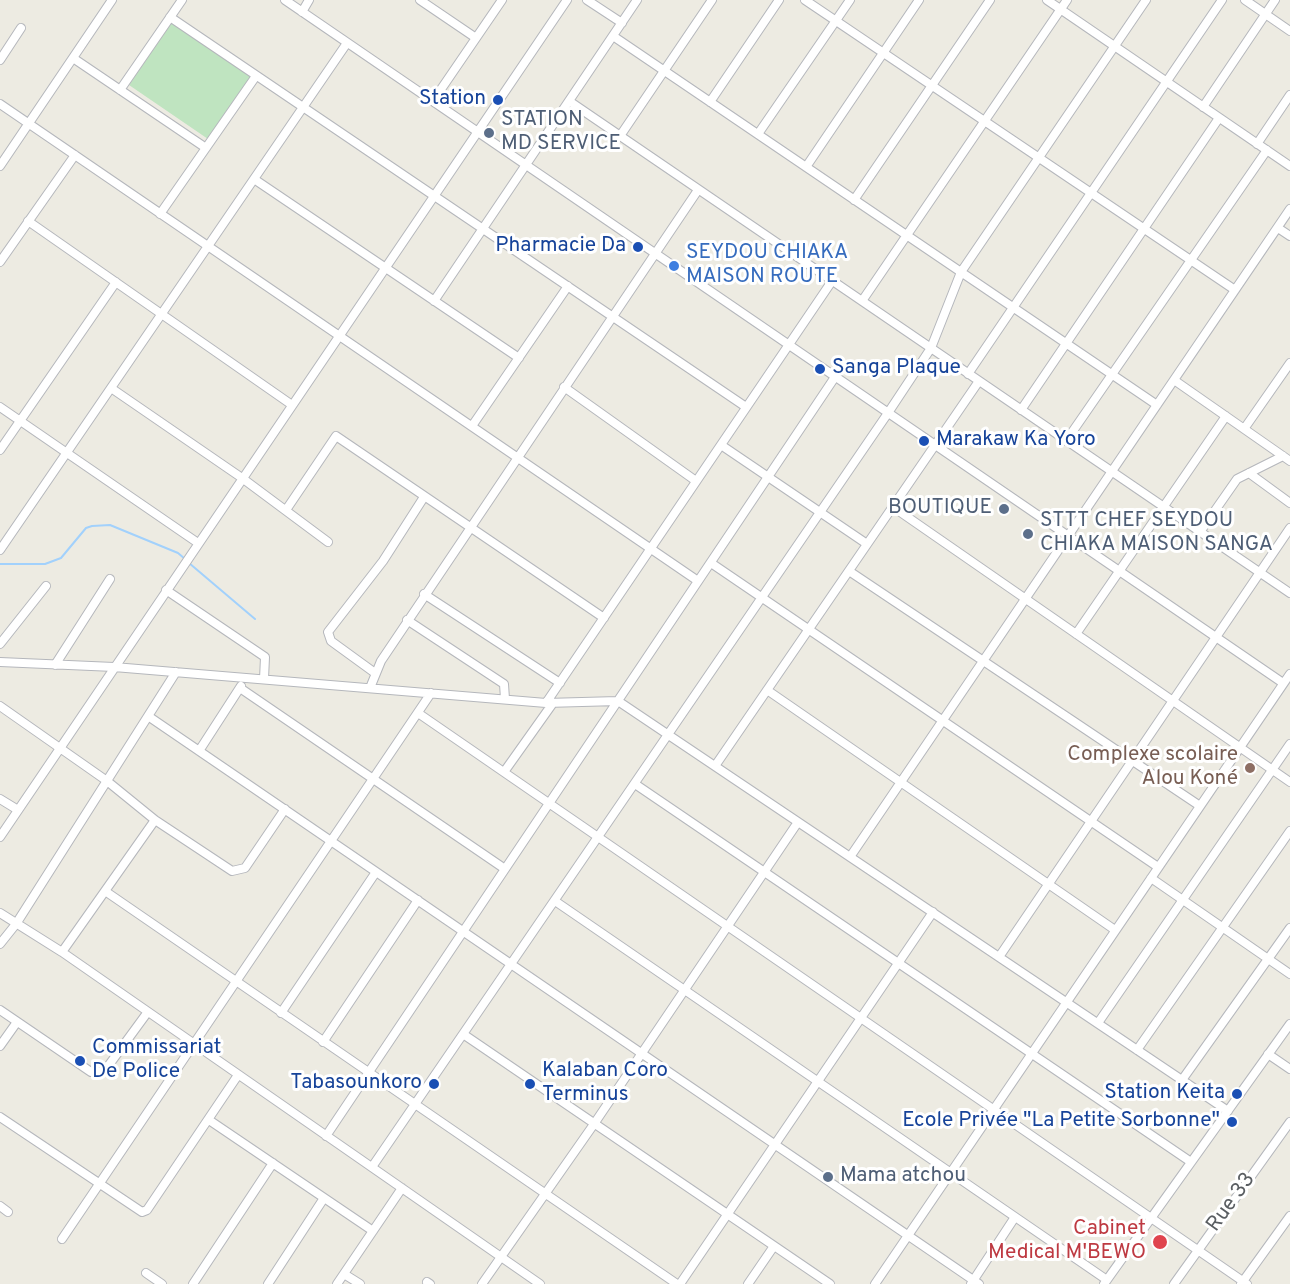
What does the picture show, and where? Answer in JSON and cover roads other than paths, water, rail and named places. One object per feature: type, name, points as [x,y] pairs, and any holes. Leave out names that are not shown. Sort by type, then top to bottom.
[{"type":"street","points":[[0,166],[112,0]]},
{"type":"street","points":[[120,90],[182,0]]},
{"type":"street","points":[[285,0],[1283,684]]},
{"type":"street","points":[[302,12],[309,0]]},
{"type":"street","points":[[420,0],[476,38]]},
{"type":"street","points":[[433,101],[502,0]]},
{"type":"street","points":[[0,837],[567,0]]},
{"type":"street","points":[[587,0],[622,23]]},
{"type":"street","points":[[434,301],[638,0]]},
{"type":"street","points":[[620,136],[712,0]]},
{"type":"street","points":[[710,102],[779,0]]},
{"type":"street","points":[[805,0],[1235,290]]},
{"type":"street","points":[[758,134],[850,0]]},
{"type":"street","points":[[806,167],[920,0]]},
{"type":"street","points":[[854,200],[990,0]]},
{"type":"street","points":[[1047,0],[1290,166]]},
{"type":"street","points":[[862,302],[1067,0]]},
{"type":"street","points":[[372,1167],[888,413],[931,348],[961,272],[1146,0]]},
{"type":"street","points":[[968,374],[1222,0]]},
{"type":"street","points":[[1245,0],[1290,31]]},
{"type":"street","points":[[1203,107],[1275,0]]},
{"type":"street","points":[[170,17],[746,407]]},
{"type":"street","points":[[0,60],[21,28]]},
{"type":"street","points":[[613,36],[1157,405]]},
{"type":"street","points":[[0,550],[347,43]]},
{"type":"street","points":[[73,58],[206,148]]},
{"type":"street","points":[[160,214],[256,76]]},
{"type":"street","points":[[1257,144],[1290,95]]},
{"type":"street","points":[[569,101],[1290,593]]},
{"type":"street","points":[[0,104],[698,581]]},
{"type":"street","points":[[1021,410],[1219,118]]},
{"type":"street","points":[[1066,441],[1267,150]]},
{"type":"street","points":[[0,262],[75,155]]},
{"type":"street","points":[[254,179],[519,358]]},
{"type":"street","points":[[370,688],[375,674],[424,594],[612,316],[657,254],[698,190]]},
{"type":"street","points":[[850,857],[1290,209]]},
{"type":"street","points":[[28,221],[292,405]]},
{"type":"street","points":[[1278,228],[1290,236]]},
{"type":"street","points":[[504,772],[550,703],[560,683],[832,281]]},
{"type":"street","points":[[0,450],[116,282]]},
{"type":"street","points":[[472,426],[567,286]]},
{"type":"street","points":[[1244,429],[1290,363]]},
{"type":"street","points":[[326,1136],[836,377]]},
{"type":"street","points":[[1174,380],[1286,458]]},
{"type":"street","points":[[715,766],[979,381]]},
{"type":"street","points":[[564,387],[696,481]]},
{"type":"street","points":[[111,388],[242,478],[328,542]]},
{"type":"street","points":[[0,407],[198,543]]},
{"type":"street","points":[[1076,634],[1226,416]]},
{"type":"street","points":[[286,510],[336,435],[468,528],[604,618]]},
{"type":"street","points":[[721,445],[867,544]]},
{"type":"street","points":[[1200,532],[1237,479],[1286,458]]},
{"type":"street","points":[[1249,473],[1290,503]]},
{"type":"street","points":[[375,674],[331,641],[328,632],[382,561],[424,497]]},
{"type":"street","points":[[892,507],[1290,782]]},
{"type":"street","points":[[999,957],[1290,528]]},
{"type":"street","points":[[711,563],[1158,867]]},
{"type":"street","points":[[849,571],[1200,806]]},
{"type":"street","points":[[55,665],[110,579]]},
{"type":"street","points":[[0,644],[46,586]]},
{"type":"street","points":[[166,590],[265,657],[264,679]]},
{"type":"street","points":[[424,594],[560,683]]},
{"type":"street","points":[[407,620],[504,684],[505,699]]},
{"type":"street","points":[[0,662],[114,667],[550,703],[618,701],[1228,1111]]},
{"type":"street","points":[[0,944],[16,924],[176,672]]},
{"type":"street","points":[[875,1284],[1290,674]]},
{"type":"street","points":[[199,751],[246,678]]},
{"type":"street","points":[[240,688],[505,869]]},
{"type":"street","points":[[767,690],[1115,930]]},
{"type":"street","points":[[62,1239],[431,693]]},
{"type":"street","points":[[0,706],[107,781],[155,820],[235,872],[245,868],[285,809]]},
{"type":"street","points":[[418,713],[1244,1283],[1290,1216]]},
{"type":"street","points":[[148,716],[908,1235],[974,1283],[1015,1217]]},
{"type":"street","points":[[1098,1023],[1290,744]]},
{"type":"street","points":[[634,784],[1191,1162]]},
{"type":"street","points":[[0,799],[18,810]]},
{"type":"street","points":[[62,952],[155,820]]},
{"type":"street","points":[[482,1284],[642,1054],[798,822]]},
{"type":"street","points":[[1137,1050],[1290,831]]},
{"type":"street","points":[[281,1013],[376,872]]},
{"type":"street","points":[[1151,878],[1290,974]]},
{"type":"street","points":[[105,891],[545,1195],[679,1284],[933,912]]},
{"type":"street","points":[[323,1042],[418,900]]},
{"type":"street","points":[[555,901],[1015,1217],[1105,1282],[1290,1024]]},
{"type":"street","points":[[0,913],[62,952],[540,1284]]},
{"type":"street","points":[[1182,1080],[1290,928]]},
{"type":"street","points":[[0,1010],[91,1072],[106,1069],[147,1013]]},
{"type":"street","points":[[0,1046],[17,1022]]},
{"type":"street","points":[[464,1034],[830,1284]]},
{"type":"street","points":[[1268,1054],[1290,1069]]},
{"type":"street","points":[[0,1117],[138,1210],[147,1210],[238,1075]]},
{"type":"street","points":[[209,1120],[373,1232]]},
{"type":"street","name":"Rue 33","points":[[1174,1284],[1290,1122]]},
{"type":"street","points":[[193,1284],[273,1163]]},
{"type":"street","points":[[337,1284],[402,1188]]},
{"type":"street","points":[[268,1284],[324,1198]]},
{"type":"street","points":[[0,1206],[8,1212]]},
{"type":"street","points":[[748,1284],[774,1246]]},
{"type":"street","points":[[146,1273],[162,1284]]},
{"type":"street","points":[[344,1274],[360,1284]]},
{"type":"waterway","points":[[0,564],[45,564],[61,558],[86,528],[110,525],[178,553],[185,559]]},
{"type":"waterway","points":[[189,563],[255,619]]},
{"type":"place","name":"Station","points":[[498,100]]},
{"type":"place","name":"STATION MD SERVICE","points":[[489,133]]},
{"type":"place","name":"Pharmacie Da","points":[[638,247]]},
{"type":"place","name":"SEYDOU CHIAKA MAISON ROUTE","points":[[674,266]]},
{"type":"place","name":"Sanga Plaque","points":[[820,369]]},
{"type":"place","name":"Marakaw Ka Yoro","points":[[924,441]]},
{"type":"place","name":"BOUTIQUE","points":[[1004,509]]},
{"type":"place","name":"STTT CHEF SEYDOU CHIAKA MAISON SANGA","points":[[1028,534]]},
{"type":"place","name":"Complexe scolaire Alou Koné","points":[[1250,768]]},
{"type":"place","name":"Commissariat De Police","points":[[80,1061]]},
{"type":"place","name":"Tabasounkoro","points":[[434,1084]]},
{"type":"place","name":"Kalaban Coro Terminus","points":[[530,1084]]},
{"type":"place","name":"Station Keita","points":[[1237,1094]]},
{"type":"place","name":"Ecole Privée \"La Petite Sorbonne\"","points":[[1232,1122]]},
{"type":"place","name":"Mama atchou","points":[[828,1177]]},
{"type":"place","name":"Cabinet Medical M'BEWO","points":[[1160,1242]]}]
